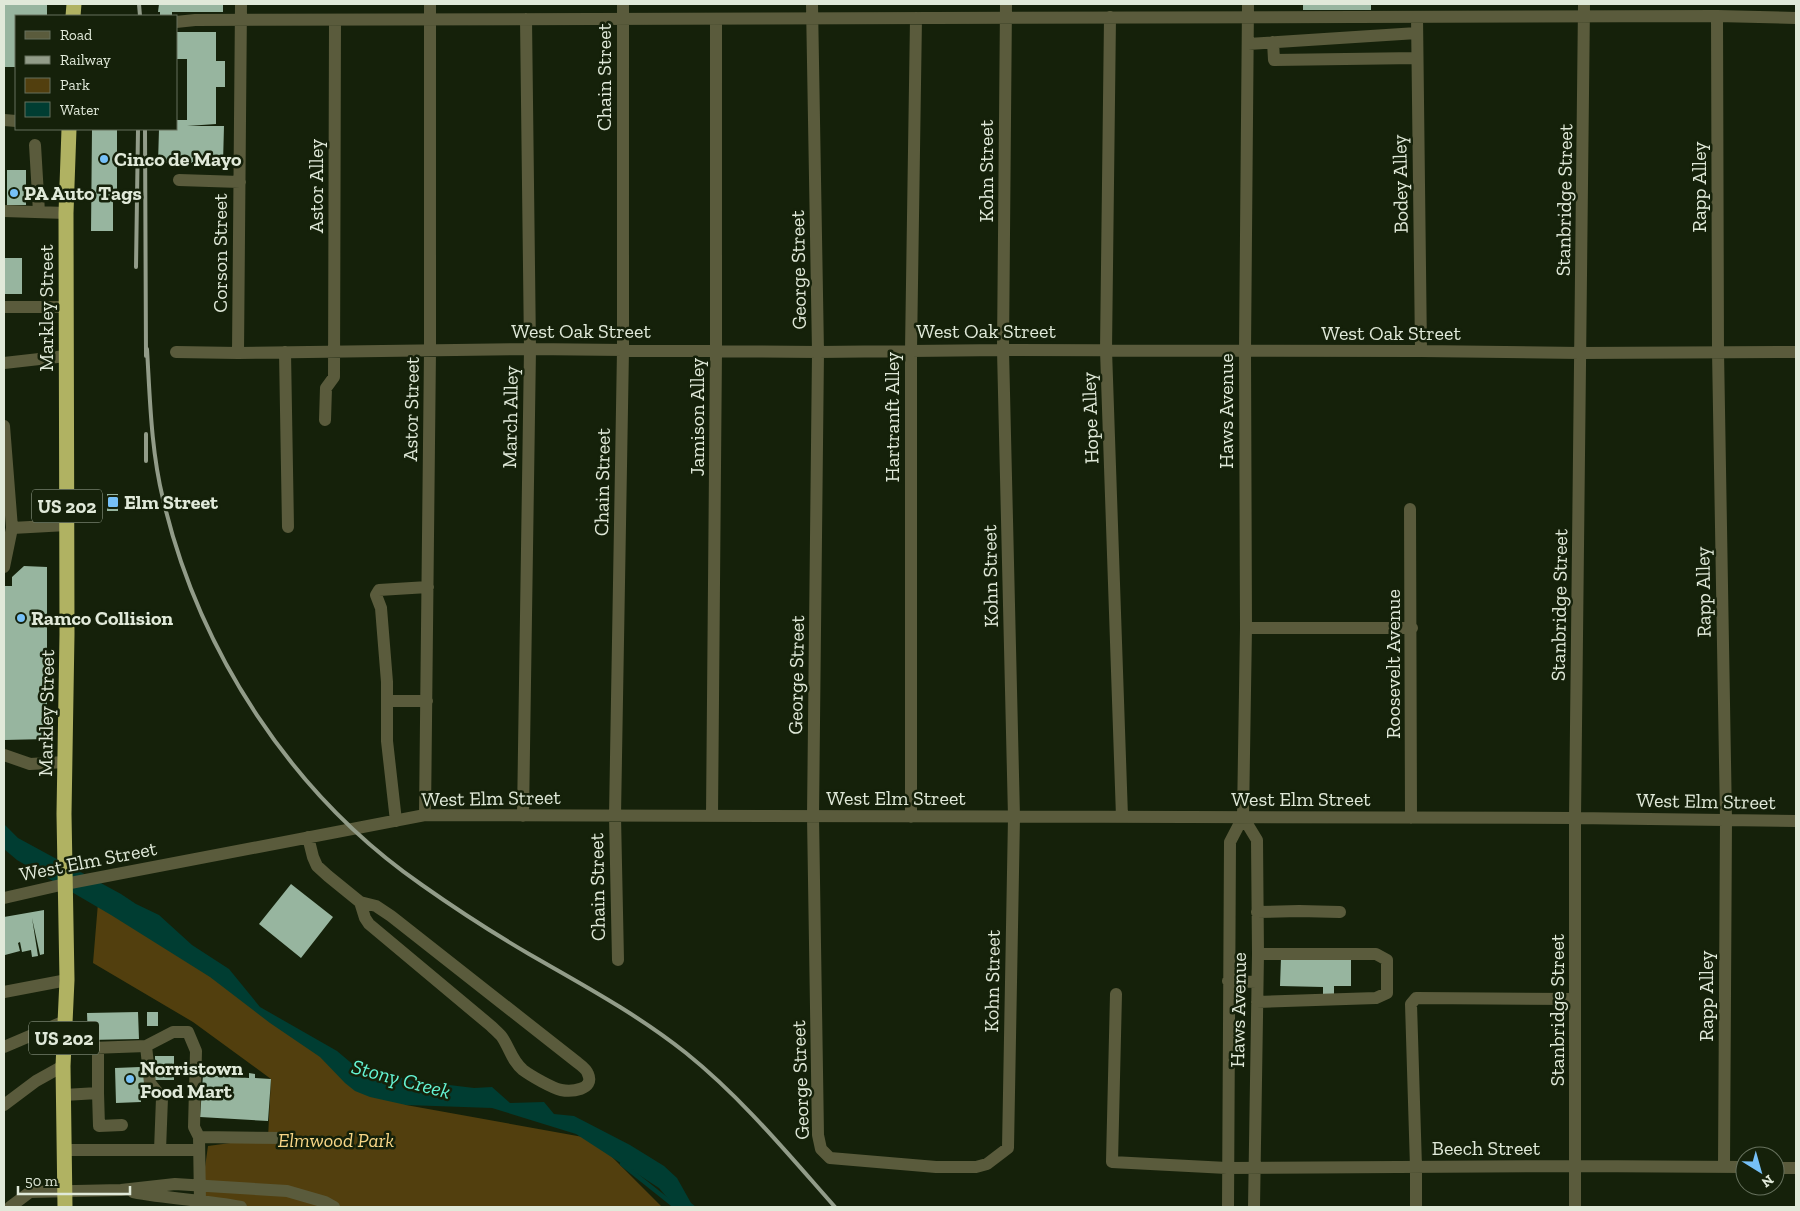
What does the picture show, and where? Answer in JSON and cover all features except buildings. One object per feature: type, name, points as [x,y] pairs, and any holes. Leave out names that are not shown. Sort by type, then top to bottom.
[{"type":"highway","name":"Markley Street","points":[[65,1200],[63,1066],[67,980],[65,884],[66,213],[69,130]]},
{"type":"street","name":"Corson Street","points":[[238,353],[241,4]]},
{"type":"street","name":"Astor Street","points":[[424,816],[427,701],[430,351],[430,4]]},
{"type":"street","name":"Chain Street","points":[[618,960],[615,816],[623,350],[623,4]]},
{"type":"street","name":"George Street","points":[[812,4],[818,352],[813,816],[818,1135],[821,1149],[830,1158],[936,1167],[976,1167],[987,1164],[1008,1148]]},
{"type":"street","name":"Kohn Street","points":[[1006,4],[1003,350],[1014,817],[1008,1148]]},
{"type":"street","name":"Haws Avenue","points":[[1228,1207],[1230,842],[1243,817],[1246,628],[1244,351],[1248,4]]},
{"type":"street","name":"Stanbridge Street","points":[[1575,1207],[1575,818],[1584,4]]},
{"type":"street","points":[[178,22],[241,20],[812,18],[1717,16],[1796,18]]},
{"type":"street","name":"Rapp Alley","points":[[1717,16],[1718,351],[1726,820],[1724,1167]]},
{"type":"street","name":"Bodey Alley","points":[[1417,17],[1421,351]]},
{"type":"street","name":"Hartranft Alley","points":[[910,816],[911,350],[916,18]]},
{"type":"street","name":"Hope Alley","points":[[1110,18],[1106,350],[1122,817]]},
{"type":"street","name":"March Alley","points":[[523,816],[530,349],[526,19]]},
{"type":"street","name":"Jamison Alley","points":[[712,816],[716,351],[716,19]]},
{"type":"street","name":"Astor Alley","points":[[325,420],[326,388],[334,377],[335,20]]},
{"type":"street","points":[[1248,44],[1417,33]]},
{"type":"street","points":[[1272,42],[1274,60],[1417,58]]},
{"type":"street","points":[[35,145],[39,212]]},
{"type":"street","points":[[179,180],[240,182]]},
{"type":"street","points":[[4,211],[66,213]]},
{"type":"street","points":[[4,307],[66,307]]},
{"type":"street","name":"West Oak Street","points":[[176,352],[238,353],[530,349],[818,352],[1106,350],[1580,353],[1796,352]]},
{"type":"street","points":[[285,352],[288,527]]},
{"type":"street","points":[[4,363],[66,356]]},
{"type":"street","points":[[4,426],[12,528],[4,567]]},
{"type":"street","name":"Roosevelt Avenue","points":[[1410,509],[1412,818]]},
{"type":"street","points":[[12,528],[67,525]]},
{"type":"street","points":[[396,821],[387,741],[387,701],[381,608],[376,594],[379,590],[428,588]]},
{"type":"street","points":[[1246,628],[1412,628]]},
{"type":"street","points":[[387,701],[427,701]]},
{"type":"street","points":[[4,755],[30,764],[65,762]]},
{"type":"street","name":"West Elm Street","points":[[4,898],[65,884],[424,816],[1575,818],[1796,821]]},
{"type":"street","name":"Haws Avenue","points":[[1243,817],[1257,840],[1258,954],[1256,982],[1254,1207]]},
{"type":"street","points":[[308,837],[317,866],[360,902],[376,906],[391,916],[578,1063],[588,1072],[590,1079],[588,1084],[582,1090],[560,1090],[523,1070],[512,1058],[502,1038],[491,1026],[369,924],[360,902]]},
{"type":"street","points":[[1257,912],[1340,912]]},
{"type":"street","points":[[1257,1002],[1376,998],[1387,993],[1387,960],[1376,954],[1258,954]]},
{"type":"street","points":[[4,992],[67,980]]},
{"type":"street","points":[[1228,981],[1256,982]]},
{"type":"street","name":"Beech Street","points":[[1116,994],[1112,1162],[1254,1169],[1575,1166],[1735,1167]]},
{"type":"street","points":[[1416,1207],[1411,1004],[1416,998],[1575,998]]},
{"type":"street","points":[[4,1047],[65,1021]]},
{"type":"street","points":[[64,1049],[146,1046],[173,1032],[188,1032],[196,1051],[194,1127],[199,1144],[200,1202]]},
{"type":"street","points":[[146,1046],[150,1083],[162,1098],[160,1150]]},
{"type":"street","points":[[98,1049],[99,1126],[122,1126]]},
{"type":"street","points":[[4,1105],[36,1081],[63,1066]]},
{"type":"street","points":[[64,1095],[98,1093]]},
{"type":"street","points":[[64,1150],[160,1150],[199,1144],[286,1138]]},
{"type":"street","points":[[10,1207],[30,1192],[65,1200],[121,1190],[175,1184],[287,1191],[325,1202],[334,1207]]},
{"type":"street","points":[[121,1190],[162,1198],[241,1207]]},
{"type":"green space","name":"Elmwood Park","points":[[98,903],[406,1105],[594,1139],[662,1207],[225,1207],[200,1202],[208,1146],[268,1138],[271,1079],[193,1022],[93,963]]},
{"type":"water","points":[[4,824],[18,838],[159,915],[192,945],[229,969],[260,1007],[337,1051],[356,1067],[408,1080],[474,1088],[492,1087],[510,1103],[544,1102],[554,1114],[574,1116],[630,1145],[664,1166],[677,1178],[691,1203],[696,1207],[675,1207],[659,1188],[576,1134],[492,1108],[406,1105],[370,1097],[355,1091],[320,1057],[270,1023],[210,977],[111,915],[17,860],[4,849]]},
{"type":"waterway","name":"Stony Creek","points":[[622,1164],[676,1207]]},
{"type":"railway","points":[[139,4],[140,15]]},
{"type":"railway","points":[[136,267],[138,130]]},
{"type":"railway","points":[[145,130],[146,356]]},
{"type":"railway","points":[[147,349],[156,462],[163,499],[179,556],[200,611],[226,665],[257,716],[292,764],[332,808],[375,849],[422,885],[502,938],[629,1013],[707,1070],[782,1147],[835,1207]]},
{"type":"railway","points":[[146,434],[146,461]]},
{"type":"place","name":"Cinco de Mayo","points":[[104,159]]},
{"type":"place","name":"PA Auto Tags","points":[[14,193]]},
{"type":"place","name":"Elm Street","points":[[113,502]]},
{"type":"place","name":"Ramco Collision","points":[[21,618]]},
{"type":"place","name":"Norristown Food Mart","points":[[130,1079]]}]
